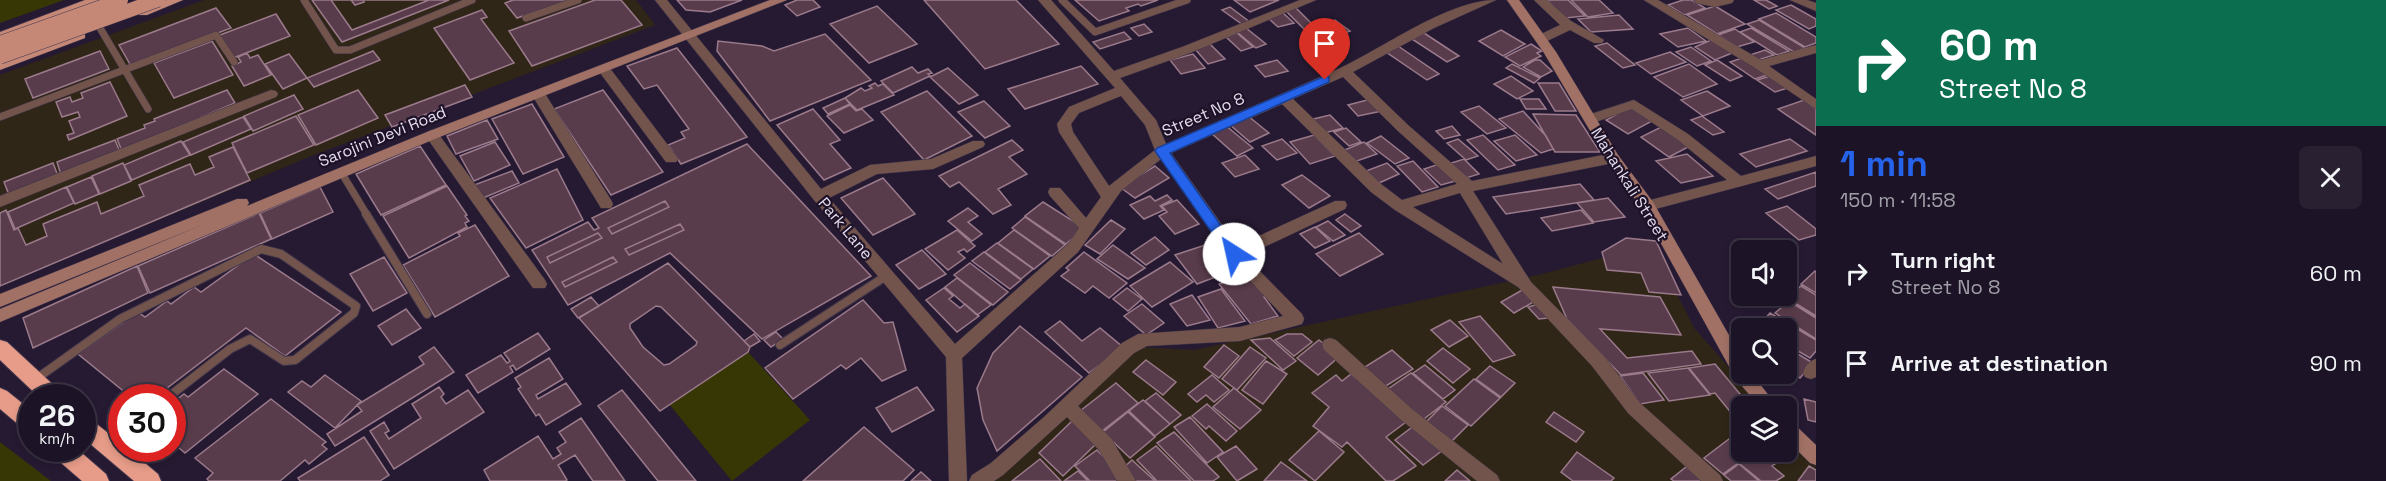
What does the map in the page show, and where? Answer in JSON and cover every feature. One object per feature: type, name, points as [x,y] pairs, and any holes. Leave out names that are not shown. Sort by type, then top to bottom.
[{"type":"highway","points":[[0,348],[38,384]]},
{"type":"highway","points":[[0,397],[18,412]]},
{"type":"highway","points":[[76,462],[98,481]]},
{"type":"highway","points":[[134,462],[150,481]]},
{"type":"main road","points":[[0,36],[96,0]]},
{"type":"main road","points":[[0,43],[121,0]]},
{"type":"main road","points":[[0,57],[158,0]]},
{"type":"main road","points":[[0,66],[177,0]]},
{"type":"main road","name":"Sarojini Devi Road","points":[[0,316],[341,172],[604,70],[757,0]]},
{"type":"main road","name":"Sarojini Devi Road","points":[[0,301],[428,127],[687,32],[782,0]]},
{"type":"main road","name":"Mahankali Street","points":[[1513,0],[1541,39],[1613,158],[1648,206],[1711,323],[1731,355]]},
{"type":"main road","points":[[75,8],[95,30]]},
{"type":"main road","name":"Mahankali Street","points":[[1751,384],[1761,396]]},
{"type":"main road","points":[[1797,438],[1816,458]]},
{"type":"street","name":"Park Lane","points":[[661,0],[819,196],[954,354]]},
{"type":"street","points":[[978,481],[997,469],[1128,348],[1144,339],[1240,334],[1296,319],[1234,254],[1162,151],[1151,123],[1080,38],[1044,0]]},
{"type":"street","points":[[1112,76],[1186,50],[1310,0]]},
{"type":"street","name":"Street No 8","points":[[954,354],[1073,248],[1116,187],[1162,151],[1345,71],[1430,24],[1490,0]]},
{"type":"street","points":[[1540,0],[1566,23],[1598,40]]},
{"type":"street","points":[[1650,0],[1759,66],[1816,105]]},
{"type":"street","points":[[1700,0],[1715,3],[1728,0]]},
{"type":"street","points":[[1796,0],[1816,7]]},
{"type":"street","points":[[1541,39],[1567,27],[1566,23]]},
{"type":"street","points":[[1759,66],[1816,50]]},
{"type":"street","points":[[604,70],[671,159]]},
{"type":"street","points":[[1345,71],[1467,187],[1525,286]]},
{"type":"street","points":[[1109,198],[1066,132],[1064,124],[1067,116],[1074,110],[1123,90]]},
{"type":"street","points":[[0,202],[271,94]]},
{"type":"street","points":[[539,94],[606,204]]},
{"type":"street","points":[[1284,98],[1376,188],[1400,206],[1525,286],[1598,361],[1634,408],[1714,481]]},
{"type":"street","points":[[1590,119],[1634,104],[1683,137],[1740,182]]},
{"type":"street","points":[[432,135],[539,284]]},
{"type":"street","points":[[819,196],[875,169],[933,164],[978,144]]},
{"type":"street","points":[[1400,206],[1441,192],[1613,158]]},
{"type":"street","points":[[1648,206],[1816,161]]},
{"type":"street","points":[[1055,192],[1087,228]]},
{"type":"street","points":[[1234,254],[1340,205]]},
{"type":"street","points":[[1330,345],[1406,414],[1491,481]]},
{"type":"street","points":[[954,354],[958,481]]},
{"type":"street","points":[[1067,406],[1105,444],[1127,481]]},
{"type":"lane","points":[[304,0],[336,50],[350,50],[472,0]]},
{"type":"lane","points":[[526,18],[578,0]]},
{"type":"lane","points":[[1062,0],[1095,32],[1187,0]]},
{"type":"lane","points":[[95,30],[125,70],[148,109]]},
{"type":"lane","points":[[0,117],[216,35],[234,63]]},
{"type":"lane","points":[[341,172],[427,314]]},
{"type":"lane","points":[[34,380],[120,319],[261,249],[271,250],[281,255],[356,306],[354,313],[295,360],[284,361],[250,339],[230,349],[185,384]]},
{"type":"lane","points":[[780,345],[886,276]]},
{"type":"shaded area","points":[[0,0],[64,0],[0,23]]},
{"type":"shaded area","points":[[204,0],[636,0],[655,25],[309,157],[0,286],[0,75]]},
{"type":"shaded area","points":[[1651,245],[1695,329],[1731,370],[1731,384],[1744,384],[1754,396],[1731,396],[1731,462],[1797,462],[1797,443],[1816,461],[1816,481],[982,481],[1136,347],[1194,350],[1542,274]]},
{"type":"shaded area","points":[[748,352],[810,420],[732,481],[669,404]]},
{"type":"shaded area","points":[[0,442],[18,456],[18,462],[26,462],[51,481],[0,481]]},
{"type":"building","points":[[312,0],[351,0],[355,5],[364,2],[363,0],[449,0],[342,42]]},
{"type":"building","points":[[331,0],[429,0],[352,30]]},
{"type":"building","points":[[513,0],[570,0],[517,18],[505,3]]},
{"type":"building","points":[[595,0],[621,0],[642,25],[532,66],[509,31]]},
{"type":"building","points":[[677,0],[742,0],[710,12],[686,10]]},
{"type":"building","points":[[797,0],[813,0],[820,7],[797,16],[785,5]]},
{"type":"building","points":[[924,0],[1016,0],[1059,44],[985,69]]},
{"type":"building","points":[[1075,0],[1158,0],[1126,8],[1129,11],[1099,21]]},
{"type":"building","points":[[1234,0],[1279,0],[1250,12]]},
{"type":"building","points":[[1547,0],[1568,0],[1585,16],[1565,18]]},
{"type":"building","points":[[1571,0],[1599,0],[1613,13],[1588,17]]},
{"type":"building","points":[[1683,0],[1692,0],[1705,8],[1684,15],[1668,5]]},
{"type":"building","points":[[1754,0],[1766,0],[1777,6],[1769,9]]},
{"type":"building","points":[[1791,5],[1816,19],[1816,26],[1809,29],[1776,10]]},
{"type":"building","points":[[877,6],[917,44],[869,63],[830,24]]},
{"type":"building","points":[[1715,6],[1745,24],[1717,34],[1687,15]]},
{"type":"building","points":[[1230,7],[1250,22],[1243,25],[1222,10]]},
{"type":"building","points":[[1295,7],[1315,27],[1304,29],[1285,10]]},
{"type":"building","points":[[216,8],[231,28],[131,66],[119,45]]},
{"type":"building","points":[[482,10],[487,17],[481,19],[514,63],[470,80],[434,28]]},
{"type":"building","points":[[1283,13],[1294,23],[1278,27],[1267,17]]},
{"type":"building","points":[[1776,13],[1816,37],[1816,43],[1805,47],[1759,19]]},
{"type":"building","points":[[276,14],[290,36],[233,58],[220,35]]},
{"type":"building","points":[[1619,15],[1633,29],[1591,32],[1578,19]]},
{"type":"building","points":[[1335,20],[1350,31],[1321,42],[1307,31]]},
{"type":"building","points":[[1759,20],[1805,48],[1794,52],[1747,24]]},
{"type":"building","points":[[1144,24],[1152,32],[1139,36],[1131,28]]},
{"type":"building","points":[[1246,28],[1266,44],[1256,48],[1237,32]]},
{"type":"building","points":[[1688,28],[1706,41],[1678,47],[1660,34]]},
{"type":"building","points":[[1751,28],[1789,51],[1777,55],[1740,32]]},
{"type":"building","points":[[1735,29],[1754,42],[1737,47],[1718,35]]},
{"type":"building","points":[[1501,30],[1525,44],[1503,56],[1479,41]]},
{"type":"building","points":[[1124,32],[1131,39],[1100,49],[1093,42]]},
{"type":"building","points":[[1237,33],[1253,47],[1241,51],[1226,37]]},
{"type":"building","points":[[1424,33],[1459,56],[1447,62],[1412,39]]},
{"type":"building","points":[[825,34],[871,80],[770,121],[717,51],[718,41],[762,46],[774,51]]},
{"type":"building","points":[[1711,40],[1732,53],[1715,60],[1695,47]]},
{"type":"building","points":[[212,41],[233,75],[174,98],[154,63]]},
{"type":"building","points":[[1607,43],[1635,65],[1623,68],[1595,46]]},
{"type":"building","points":[[1210,44],[1225,59],[1208,64],[1194,48]]},
{"type":"building","points":[[1531,44],[1542,51],[1537,53],[1541,56],[1520,66],[1505,57]]},
{"type":"building","points":[[1398,46],[1439,74],[1427,80],[1386,52]]},
{"type":"building","points":[[1691,47],[1711,61],[1697,66],[1676,52]]},
{"type":"building","points":[[677,48],[747,137],[681,164],[668,145],[685,138],[681,132],[689,129],[657,85],[644,89],[627,66]]},
{"type":"building","points":[[1765,50],[1774,55],[1758,60],[1750,55]]},
{"type":"building","points":[[100,51],[109,69],[33,98],[25,79]]},
{"type":"building","points":[[373,51],[380,60],[314,87],[307,78]]},
{"type":"building","points":[[1670,52],[1686,62],[1651,74],[1636,63]]},
{"type":"building","points":[[247,53],[250,58],[258,55],[271,75],[244,86],[232,66],[241,62],[238,57]]},
{"type":"building","points":[[289,54],[307,78],[283,89],[265,64]]},
{"type":"building","points":[[1193,54],[1205,68],[1181,74],[1170,60]]},
{"type":"building","points":[[1742,58],[1767,75],[1755,79],[1730,62]]},
{"type":"building","points":[[1277,60],[1288,71],[1265,77],[1255,66]]},
{"type":"building","points":[[1535,60],[1540,60],[1552,71],[1541,77],[1523,67]]},
{"type":"building","points":[[1717,60],[1742,76],[1730,81],[1705,65]]},
{"type":"building","points":[[1512,64],[1540,78],[1534,83],[1506,68]]},
{"type":"building","points":[[1689,64],[1717,84],[1683,97],[1654,77]]},
{"type":"building","points":[[1081,66],[1098,84],[1025,109],[1008,89]]},
{"type":"building","points":[[912,67],[918,73],[928,69],[932,73],[893,93],[881,81]]},
{"type":"building","points":[[948,68],[978,95],[959,104],[930,77]]},
{"type":"building","points":[[1511,76],[1533,91],[1517,99],[1494,84]]},
{"type":"building","points":[[1770,76],[1788,88],[1775,92],[1757,80]]},
{"type":"building","points":[[110,82],[127,116],[69,140],[67,135],[74,133],[69,121],[80,117],[78,112],[62,117],[56,102],[70,97],[72,102],[83,98],[81,93]]},
{"type":"building","points":[[875,83],[878,86],[883,84],[894,95],[857,110],[845,98],[861,88],[865,91],[872,88],[869,86]]},
{"type":"building","points":[[1538,83],[1559,83],[1576,111],[1555,111]]},
{"type":"building","points":[[465,85],[472,97],[392,127],[385,115]]},
{"type":"building","points":[[227,90],[235,103],[122,151],[117,139],[145,128],[144,125],[155,121],[154,119]]},
{"type":"building","points":[[358,90],[378,118],[316,145],[298,115]]},
{"type":"building","points":[[603,90],[663,172],[611,195],[554,109]]},
{"type":"building","points":[[927,91],[972,136],[924,160],[881,112]]},
{"type":"building","points":[[1707,91],[1730,106],[1703,116],[1681,100]]},
{"type":"building","points":[[294,95],[303,109],[253,131],[244,116]]},
{"type":"building","points":[[845,98],[850,104],[828,114],[823,108]]},
{"type":"building","points":[[1371,99],[1382,111],[1358,116],[1348,105]]},
{"type":"building","points":[[1520,99],[1539,99],[1546,109],[1526,109]]},
{"type":"building","points":[[1804,100],[1816,109],[1816,135],[1778,109]]},
{"type":"building","points":[[984,101],[1010,126],[985,138],[958,112]]},
{"type":"building","points":[[532,104],[564,157],[523,174],[492,119]]},
{"type":"building","points":[[850,105],[856,111],[862,109],[873,120],[844,133],[827,116]]},
{"type":"building","points":[[1479,106],[1506,128],[1487,134],[1461,112]]},
{"type":"building","points":[[1630,107],[1652,121],[1628,134],[1606,120]]},
{"type":"building","points":[[813,109],[840,140],[830,144],[851,168],[824,180],[777,125]]},
{"type":"building","points":[[1523,111],[1546,136],[1553,149],[1541,153],[1499,119]]},
{"type":"building","points":[[1533,114],[1576,115],[1600,152],[1555,152]]},
{"type":"building","points":[[1330,115],[1343,128],[1321,134],[1309,120]]},
{"type":"building","points":[[296,116],[314,145],[247,173],[232,143]]},
{"type":"building","points":[[1248,116],[1269,133],[1250,142],[1229,124]]},
{"type":"building","points":[[1702,116],[1724,132],[1713,135],[1691,120]]},
{"type":"building","points":[[243,117],[251,129],[191,155],[183,142]]},
{"type":"building","points":[[487,120],[498,139],[456,154],[447,136]]},
{"type":"building","points":[[1225,125],[1253,148],[1237,156],[1210,132]]},
{"type":"building","points":[[1452,126],[1460,135],[1444,139],[1436,131]]},
{"type":"building","points":[[1661,127],[1690,146],[1669,157],[1641,137]]},
{"type":"building","points":[[1346,128],[1361,142],[1349,146],[1334,132]]},
{"type":"building","points":[[1314,135],[1335,156],[1310,164],[1290,142]]},
{"type":"building","points":[[1483,135],[1515,165],[1498,170],[1467,140]]},
{"type":"building","points":[[1515,135],[1537,155],[1516,161],[1494,141]]},
{"type":"building","points":[[1381,136],[1409,158],[1395,164],[1367,143]]},
{"type":"building","points":[[1282,139],[1297,153],[1277,160],[1262,146]]},
{"type":"building","points":[[1458,139],[1478,156],[1466,160],[1447,143]]},
{"type":"building","points":[[1790,139],[1807,151],[1756,167],[1740,154]]},
{"type":"building","points":[[115,140],[120,152],[61,175],[57,162]]},
{"type":"building","points":[[1012,140],[1023,150],[1009,157],[1027,174],[998,189],[1011,205],[993,214],[959,182],[950,187],[939,176]]},
{"type":"building","points":[[181,141],[190,155],[132,180],[124,165]]},
{"type":"building","points":[[495,142],[510,165],[474,181],[460,156]]},
{"type":"building","points":[[1364,142],[1377,154],[1354,162],[1342,151]]},
{"type":"building","points":[[747,144],[871,276],[762,339],[670,253],[568,305],[532,250],[588,222],[594,230],[599,228],[592,218]],"holes":[[[665,201],[669,207],[612,234],[608,228]],[[680,224],[684,230],[629,255],[625,249]],[[598,233],[602,238],[550,263],[547,257]],[[613,257],[617,262],[565,287],[562,282]]]},
{"type":"building","points":[[420,146],[446,185],[381,215],[356,174]]},
{"type":"building","points":[[233,147],[250,180],[0,286],[0,213],[6,210],[14,230],[18,228],[26,245],[47,236],[43,224],[97,202],[101,214],[144,196],[139,185],[190,164],[195,175],[214,167],[209,157]]},
{"type":"building","points":[[1687,154],[1713,176],[1681,183],[1656,161]]},
{"type":"building","points":[[1245,155],[1259,169],[1235,177],[1222,163]]},
{"type":"building","points":[[1464,159],[1479,174],[1463,179],[1448,164]]},
{"type":"building","points":[[1413,161],[1438,187],[1422,192],[1397,166]]},
{"type":"building","points":[[53,163],[58,176],[9,195],[4,182]]},
{"type":"building","points":[[123,163],[131,181],[100,194],[92,176]]},
{"type":"building","points":[[1387,163],[1399,174],[1379,183],[1366,171]]},
{"type":"building","points":[[1442,163],[1459,180],[1441,185],[1424,169]]},
{"type":"building","points":[[1155,166],[1169,178],[1135,198],[1120,187]]},
{"type":"building","points":[[557,169],[583,220],[526,248],[490,198]]},
{"type":"building","points":[[512,171],[519,183],[483,198],[474,185]]},
{"type":"building","points":[[1816,172],[1816,186],[1778,199],[1765,189]]},
{"type":"building","points":[[1302,175],[1330,196],[1309,208],[1282,185]]},
{"type":"building","points":[[91,177],[99,194],[75,204],[67,187]]},
{"type":"building","points":[[883,178],[915,214],[873,235],[841,198]]},
{"type":"building","points":[[1580,184],[1594,200],[1506,214],[1493,197]]},
{"type":"building","points":[[447,186],[467,215],[465,216],[469,221],[465,223],[467,227],[409,258],[383,216]]},
{"type":"building","points":[[66,187],[74,203],[15,229],[8,212]]},
{"type":"building","points":[[320,187],[333,212],[272,239],[260,213]]},
{"type":"building","points":[[1167,195],[1172,200],[1160,206],[1164,210],[1144,219],[1130,205],[1150,196],[1155,201]]},
{"type":"building","points":[[1608,198],[1625,217],[1594,222],[1577,203]]},
{"type":"building","points":[[1177,200],[1199,224],[1175,234],[1159,216],[1167,212],[1162,206]]},
{"type":"building","points":[[665,201],[669,207],[612,234],[608,228]]},
{"type":"building","points":[[1043,202],[1084,228],[1066,244],[1025,216]]},
{"type":"building","points":[[1787,206],[1816,229],[1816,235],[1799,240],[1766,213]]},
{"type":"building","points":[[968,208],[978,216],[968,222],[982,234],[972,241],[948,221]]},
{"type":"building","points":[[1581,210],[1593,223],[1552,231],[1541,218]]},
{"type":"building","points":[[259,213],[271,239],[150,293],[138,266]]},
{"type":"building","points":[[1345,214],[1361,226],[1351,232],[1336,220]]},
{"type":"building","points":[[1025,217],[1065,245],[1052,256],[1012,228]]},
{"type":"building","points":[[1111,220],[1125,229],[1100,254],[1085,245]]},
{"type":"building","points":[[1328,221],[1345,235],[1333,241],[1316,227]]},
{"type":"building","points":[[680,224],[684,230],[629,255],[625,249]]},
{"type":"building","points":[[475,225],[509,276],[435,317],[403,265],[460,236],[458,233]]},
{"type":"building","points":[[1315,227],[1330,241],[1315,248],[1300,234]]},
{"type":"building","points":[[957,230],[975,246],[967,252],[964,249],[958,252],[965,258],[948,270],[925,249]]},
{"type":"building","points":[[1014,230],[1050,256],[1034,269],[998,243]]},
{"type":"building","points":[[598,233],[602,238],[550,263],[547,257]]},
{"type":"building","points":[[1359,233],[1383,254],[1340,276],[1316,254]]},
{"type":"building","points":[[1155,237],[1169,250],[1146,265],[1131,253]]},
{"type":"building","points":[[1626,238],[1656,241],[1681,295],[1649,292],[1641,273],[1607,270],[1602,252]]},
{"type":"building","points":[[997,243],[1033,269],[1021,279],[985,252]]},
{"type":"building","points":[[1211,243],[1234,270],[1197,284],[1175,255]]},
{"type":"building","points":[[1113,245],[1145,268],[1128,279],[1097,259]]},
{"type":"building","points":[[922,250],[946,274],[919,289],[896,265]]},
{"type":"building","points":[[984,252],[1021,280],[1010,289],[972,261]]},
{"type":"building","points":[[1084,252],[1127,283],[1109,298],[1093,286],[1085,293],[1061,276],[1069,270],[1066,268]]},
{"type":"building","points":[[254,254],[341,312],[285,356],[246,328],[172,384],[115,384],[78,354],[138,312],[145,317],[167,301],[171,304],[194,287],[201,292]]},
{"type":"building","points":[[384,257],[407,293],[373,311],[350,274]]},
{"type":"building","points":[[613,257],[617,262],[565,287],[562,282]]},
{"type":"building","points":[[1170,262],[1193,282],[1152,307],[1130,286]]},
{"type":"building","points":[[668,263],[750,347],[748,352],[660,411],[579,318]],"holes":[[[656,306],[661,307],[697,342],[669,364],[664,365],[643,347],[630,328],[630,324]]]},
{"type":"building","points":[[970,263],[1008,292],[993,305],[954,275]]},
{"type":"building","points":[[137,266],[148,293],[33,348],[23,318]]},
{"type":"building","points":[[1251,272],[1269,295],[1264,297],[1278,316],[1251,324],[1219,284]]},
{"type":"building","points":[[1816,272],[1816,293],[1801,284]]},
{"type":"building","points":[[957,278],[991,305],[977,315],[945,287]]},
{"type":"building","points":[[1801,286],[1816,295],[1816,316],[1797,304],[1797,289]]},
{"type":"building","points":[[1553,287],[1660,297],[1681,335],[1600,329],[1627,358],[1692,351],[1701,364],[1621,375],[1567,319]]},
{"type":"building","points":[[944,288],[953,296],[949,299],[960,308],[965,304],[979,316],[957,332],[926,300]]},
{"type":"building","points":[[1127,288],[1142,299],[1128,311],[1113,299]]},
{"type":"building","points":[[1221,289],[1245,321],[1218,328],[1198,297]]},
{"type":"building","points":[[1524,289],[1537,300],[1514,313],[1501,302]]},
{"type":"building","points":[[1192,295],[1210,320],[1187,326],[1170,304]]},
{"type":"building","points":[[591,297],[599,306],[578,318],[571,309]]},
{"type":"building","points":[[863,300],[884,323],[893,322],[906,370],[882,381],[861,358],[846,369],[841,365],[793,399],[765,368]]},
{"type":"building","points":[[1142,304],[1164,323],[1146,335],[1124,316]]},
{"type":"building","points":[[1538,304],[1549,318],[1539,319],[1528,307]]},
{"type":"building","points":[[1783,306],[1797,306],[1816,318],[1816,339],[1797,327],[1797,318],[1783,318],[1775,313]]},
{"type":"building","points":[[406,309],[421,328],[392,345],[378,326]]},
{"type":"building","points":[[1770,313],[1779,318],[1766,318]]},
{"type":"building","points":[[1480,316],[1515,355],[1493,362],[1459,322]]},
{"type":"building","points":[[1450,320],[1468,336],[1449,347],[1431,330]]},
{"type":"building","points":[[1060,321],[1082,341],[1100,328],[1123,347],[1089,373],[1045,332]]},
{"type":"building","points":[[1020,326],[1082,377],[997,451],[983,420],[977,388],[993,353]]},
{"type":"building","points":[[1797,329],[1816,340],[1816,351],[1810,358],[1797,350]]},
{"type":"building","points":[[776,332],[783,339],[771,347],[764,340]]},
{"type":"building","points":[[538,333],[550,349],[516,370],[513,365],[510,367],[513,372],[478,393],[466,375],[501,355],[507,363],[510,361],[504,353]]},
{"type":"building","points":[[754,334],[760,341],[750,347],[744,341]]},
{"type":"building","points":[[1287,334],[1302,334],[1312,342],[1294,356],[1275,340]]},
{"type":"building","points":[[1270,338],[1296,361],[1283,370],[1251,340]]},
{"type":"building","points":[[1319,340],[1340,356],[1318,375],[1297,358]]},
{"type":"building","points":[[1224,345],[1239,356],[1219,378],[1204,367]]},
{"type":"building","points":[[434,347],[454,372],[335,446],[327,434],[362,411],[357,405],[424,364],[419,357]]},
{"type":"building","points":[[1250,347],[1266,358],[1237,390],[1222,379]]},
{"type":"building","points":[[1443,348],[1470,369],[1453,383],[1427,361]]},
{"type":"building","points":[[1392,350],[1413,369],[1381,389],[1360,370]]},
{"type":"building","points":[[1797,354],[1813,363],[1800,378],[1797,376]]},
{"type":"building","points":[[549,358],[563,379],[536,395],[538,399],[566,383],[581,404],[546,425],[539,414],[536,416],[518,389],[521,387],[515,378]]},
{"type":"building","points":[[1146,360],[1176,382],[1163,395],[1133,372]]},
{"type":"building","points":[[1266,361],[1287,374],[1263,404],[1242,390]]},
{"type":"building","points":[[1715,364],[1742,396],[1731,396],[1731,413],[1715,393],[1710,394],[1689,368]]},
{"type":"building","points":[[1425,365],[1455,390],[1443,399],[1413,373]]},
{"type":"building","points":[[1490,366],[1515,383],[1501,397],[1476,379]]},
{"type":"building","points":[[1688,368],[1710,395],[1669,401],[1648,373]]},
{"type":"building","points":[[224,369],[258,394],[186,452],[186,396],[188,397]]},
{"type":"building","points":[[1411,373],[1446,402],[1420,422],[1385,391]]},
{"type":"building","points":[[1643,373],[1664,400],[1640,404],[1620,376]]},
{"type":"building","points":[[1351,374],[1406,422],[1386,437],[1416,466],[1393,481],[1386,481],[1347,442],[1342,447],[1313,426],[1329,407],[1312,393],[1336,375],[1342,381]]},
{"type":"building","points":[[325,375],[361,401],[335,428],[288,392],[302,381],[311,387]]},
{"type":"building","points":[[1212,375],[1229,390],[1214,402],[1206,395],[1197,402],[1188,394]]},
{"type":"building","points":[[1474,379],[1500,398],[1471,426],[1445,406]]},
{"type":"building","points":[[1116,383],[1138,403],[1102,431],[1080,411]]},
{"type":"building","points":[[439,387],[444,394],[441,397],[446,404],[468,390],[484,412],[394,469],[370,431],[384,422],[389,431],[385,433],[389,439],[421,418],[412,404]]},
{"type":"building","points":[[917,387],[934,410],[892,432],[876,408]]},
{"type":"building","points":[[1234,388],[1261,410],[1240,429],[1213,407]]},
{"type":"building","points":[[622,390],[696,481],[658,481],[598,406]]},
{"type":"building","points":[[1156,393],[1181,415],[1170,424],[1145,401]]},
{"type":"building","points":[[271,399],[326,442],[322,445],[327,449],[309,464],[305,460],[280,481],[209,481],[207,479],[213,473],[195,458]]},
{"type":"building","points":[[1804,399],[1816,402],[1816,422],[1808,420]]},
{"type":"building","points":[[1143,400],[1170,424],[1155,436],[1129,411]]},
{"type":"building","points":[[1207,404],[1237,431],[1226,441],[1209,426],[1206,429],[1192,416]]},
{"type":"building","points":[[1442,406],[1468,425],[1450,443],[1425,423]]},
{"type":"building","points":[[1128,412],[1155,437],[1130,458],[1103,432]]},
{"type":"building","points":[[1554,412],[1584,432],[1576,442],[1546,422]]},
{"type":"building","points":[[1190,417],[1223,452],[1207,463],[1174,427]]},
{"type":"building","points":[[581,418],[625,481],[593,481],[575,455],[558,465],[567,480],[565,481],[490,481],[484,470],[538,436],[553,459],[561,454],[557,448],[566,442],[559,432]]},
{"type":"building","points":[[1072,421],[1097,443],[1063,476],[1039,453]]},
{"type":"building","points":[[1415,425],[1443,450],[1423,465],[1395,440]]},
{"type":"building","points":[[864,427],[914,470],[903,481],[803,481]]},
{"type":"building","points":[[1319,431],[1344,452],[1315,481],[1289,460]]},
{"type":"building","points":[[1174,432],[1219,477],[1213,481],[1194,481],[1157,443]]},
{"type":"building","points":[[364,437],[389,475],[380,481],[300,481],[298,478]]},
{"type":"building","points":[[1731,438],[1731,462],[1739,462],[1723,474],[1704,458]]},
{"type":"building","points":[[1156,446],[1191,481],[1157,481],[1137,460]]},
{"type":"building","points":[[1236,446],[1257,469],[1237,481],[1217,457]]},
{"type":"building","points":[[1097,450],[1124,477],[1119,481],[1090,481],[1075,466]]},
{"type":"building","points":[[1577,452],[1614,478],[1611,481],[1573,481],[1561,472]]},
{"type":"building","points":[[1040,459],[1061,481],[1012,481]]},
{"type":"building","points":[[1132,460],[1155,481],[1133,481],[1121,470]]},
{"type":"building","points":[[1281,462],[1307,481],[1264,481]]},
{"type":"building","points":[[1743,462],[1778,462],[1772,466],[1784,476],[1776,481],[1761,481],[1740,464]]},
{"type":"building","points":[[1739,464],[1759,481],[1731,481],[1724,475]]},
{"type":"building","points":[[1809,466],[1816,470],[1816,481],[1798,481]]},
{"type":"building","points":[[1686,467],[1704,481],[1674,481],[1671,479]]},
{"type":"building","points":[[1457,470],[1470,481],[1445,481]]},
{"type":"building","points":[[1078,471],[1088,481],[1064,481]]},
{"type":"building","points":[[921,472],[931,481],[911,481]]},
{"type":"railway","points":[[0,38],[108,0]]},
{"type":"route","points":[[1234,254],[1162,151],[1325,80]]}]
